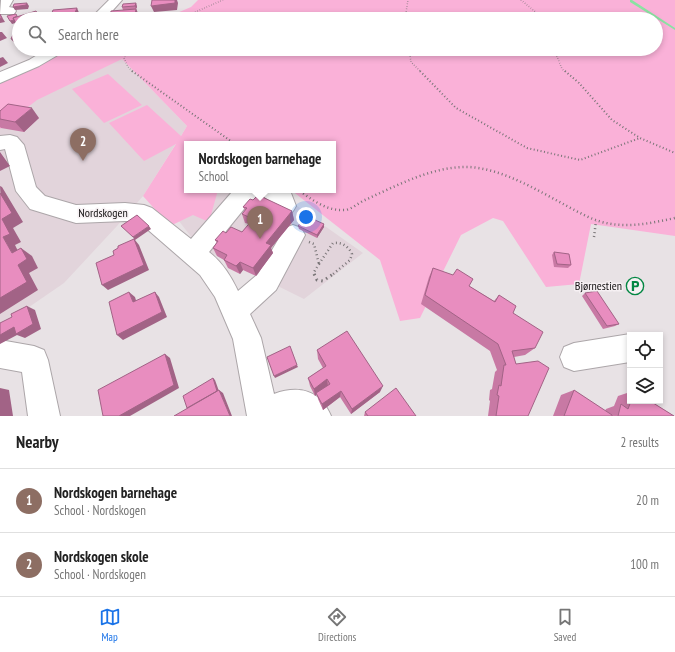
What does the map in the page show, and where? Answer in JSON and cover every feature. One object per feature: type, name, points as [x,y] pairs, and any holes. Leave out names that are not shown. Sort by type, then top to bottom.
[{"type":"street","points":[[104,12],[116,0]]},
{"type":"street","points":[[0,78],[46,56]]},
{"type":"street","name":"Nordskogen","points":[[0,143],[10,142],[14,145],[27,191],[38,203],[76,214],[125,212],[144,214],[233,308],[247,338],[262,415]]},
{"type":"street","points":[[188,260],[240,198],[249,193]]},
{"type":"street","points":[[274,193],[283,199],[285,206],[281,211]]},
{"type":"street","points":[[233,308],[267,282],[293,235]]},
{"type":"street","points":[[574,357],[627,348]]},
{"type":"street","points":[[0,354],[34,360],[44,416]]},
{"type":"street","points":[[262,415],[296,403],[304,405],[315,416]]},
{"type":"path","points":[[193,12],[215,0]]},
{"type":"path","points":[[209,4],[222,0]]},
{"type":"path","points":[[406,12],[408,0]]},
{"type":"path","points":[[521,0],[536,12]]},
{"type":"path","points":[[125,56],[124,60],[130,72],[143,79],[231,141]]},
{"type":"path","points":[[410,56],[411,62],[456,108],[527,148],[580,160],[640,138]]},
{"type":"path","points":[[557,56],[562,69],[579,83],[612,120],[640,138],[675,153]]},
{"type":"path","points":[[302,193],[311,200],[331,208],[345,210],[360,202],[427,175],[456,167],[501,174],[596,221],[625,225],[675,218]]},
{"type":"path","points":[[594,237],[596,221]]},
{"type":"path","points":[[293,235],[314,244],[319,264],[314,272],[316,280],[321,282],[325,281],[350,260],[352,254],[350,249],[342,243],[333,243],[319,264]]},
{"type":"shaded area","points":[[198,0],[675,0],[675,236],[591,224],[579,284],[546,287],[503,221],[493,218],[461,235],[420,318],[400,321],[380,260],[295,193],[336,193],[336,141],[184,141],[184,193],[217,193],[209,222],[193,215],[170,226],[143,196],[176,144],[144,161],[109,123],[147,105],[181,136],[187,126],[122,59],[37,100],[0,129],[0,83],[52,56],[663,56],[663,12],[179,12],[191,7]]},
{"type":"shaded area","points":[[52,56],[105,56],[122,59],[187,126],[143,196],[64,283],[0,327],[0,83]]},
{"type":"shaded area","points":[[108,74],[142,105],[104,123],[72,89]]},
{"type":"shaded area","points":[[154,189],[184,189],[184,193],[281,193],[363,253],[304,299],[217,256],[196,243]]},
{"type":"building","points":[[152,0],[175,0],[175,3],[151,6]]},
{"type":"building","points":[[27,3],[26,5],[13,7],[14,4]]},
{"type":"building","points":[[136,3],[135,6],[122,7],[123,4]]},
{"type":"building","points":[[77,8],[75,12],[52,12],[53,10]]},
{"type":"building","points":[[136,9],[136,12],[111,11]]},
{"type":"building","points":[[12,15],[12,20],[10,21],[7,16]]},
{"type":"building","points":[[8,104],[32,108],[15,122],[0,119],[0,111]]},
{"type":"building","points":[[0,193],[12,213],[2,219],[10,234],[3,237],[12,253],[21,248],[27,259],[18,265],[27,282],[0,298]]},
{"type":"building","points":[[258,195],[292,211],[266,243],[271,245],[253,268],[240,262],[236,266],[224,260],[227,255],[213,248],[218,241],[215,240],[223,231],[226,233],[231,227],[242,232],[253,219],[242,214],[247,208],[243,207],[250,199],[253,200]]},
{"type":"building","points":[[137,215],[149,226],[133,237],[121,226]]},
{"type":"building","points":[[306,216],[324,224],[317,235],[298,226]]},
{"type":"building","points":[[134,239],[144,265],[102,285],[96,263],[114,255],[113,251],[118,248],[118,246]]},
{"type":"building","points":[[554,252],[569,254],[571,265],[557,264]]},
{"type":"building","points":[[433,268],[453,275],[457,269],[473,279],[469,286],[495,302],[499,295],[516,306],[513,313],[543,332],[535,348],[512,351],[516,364],[538,361],[549,368],[528,416],[496,416],[499,396],[497,395],[499,385],[501,386],[504,365],[506,365],[498,344],[425,295]]},
{"type":"building","points":[[597,291],[619,324],[607,326],[585,293]]},
{"type":"building","points":[[129,292],[133,302],[155,292],[162,312],[117,335],[109,302]]},
{"type":"building","points":[[27,306],[33,324],[16,334],[14,327],[0,335],[0,323],[12,317],[11,314]]},
{"type":"building","points":[[347,331],[383,386],[352,409],[341,391],[322,404],[316,393],[330,384],[327,379],[314,389],[308,378],[326,366],[317,350]]},
{"type":"building","points":[[290,346],[297,365],[274,376],[267,357]]},
{"type":"building","points":[[165,354],[174,385],[119,416],[103,416],[98,390]]},
{"type":"building","points":[[213,378],[217,391],[187,408],[183,396]]},
{"type":"building","points":[[396,388],[416,416],[368,416],[365,412]]},
{"type":"building","points":[[219,390],[230,416],[174,416]]},
{"type":"building","points":[[574,390],[612,415],[612,416],[564,416]]},
{"type":"building","points":[[621,404],[628,409],[630,404],[655,404],[674,416],[618,416]]},
{"type":"waterway","points":[[631,1],[648,12]]},
{"type":"waterway","points":[[663,21],[675,29]]},
{"type":"place","name":"Nordskogen skole","points":[[83,161]]},
{"type":"place","name":"Nordskogen barnehage","points":[[260,239]]},
{"type":"place","name":"Bjørnestien","points":[[635,286]]}]
